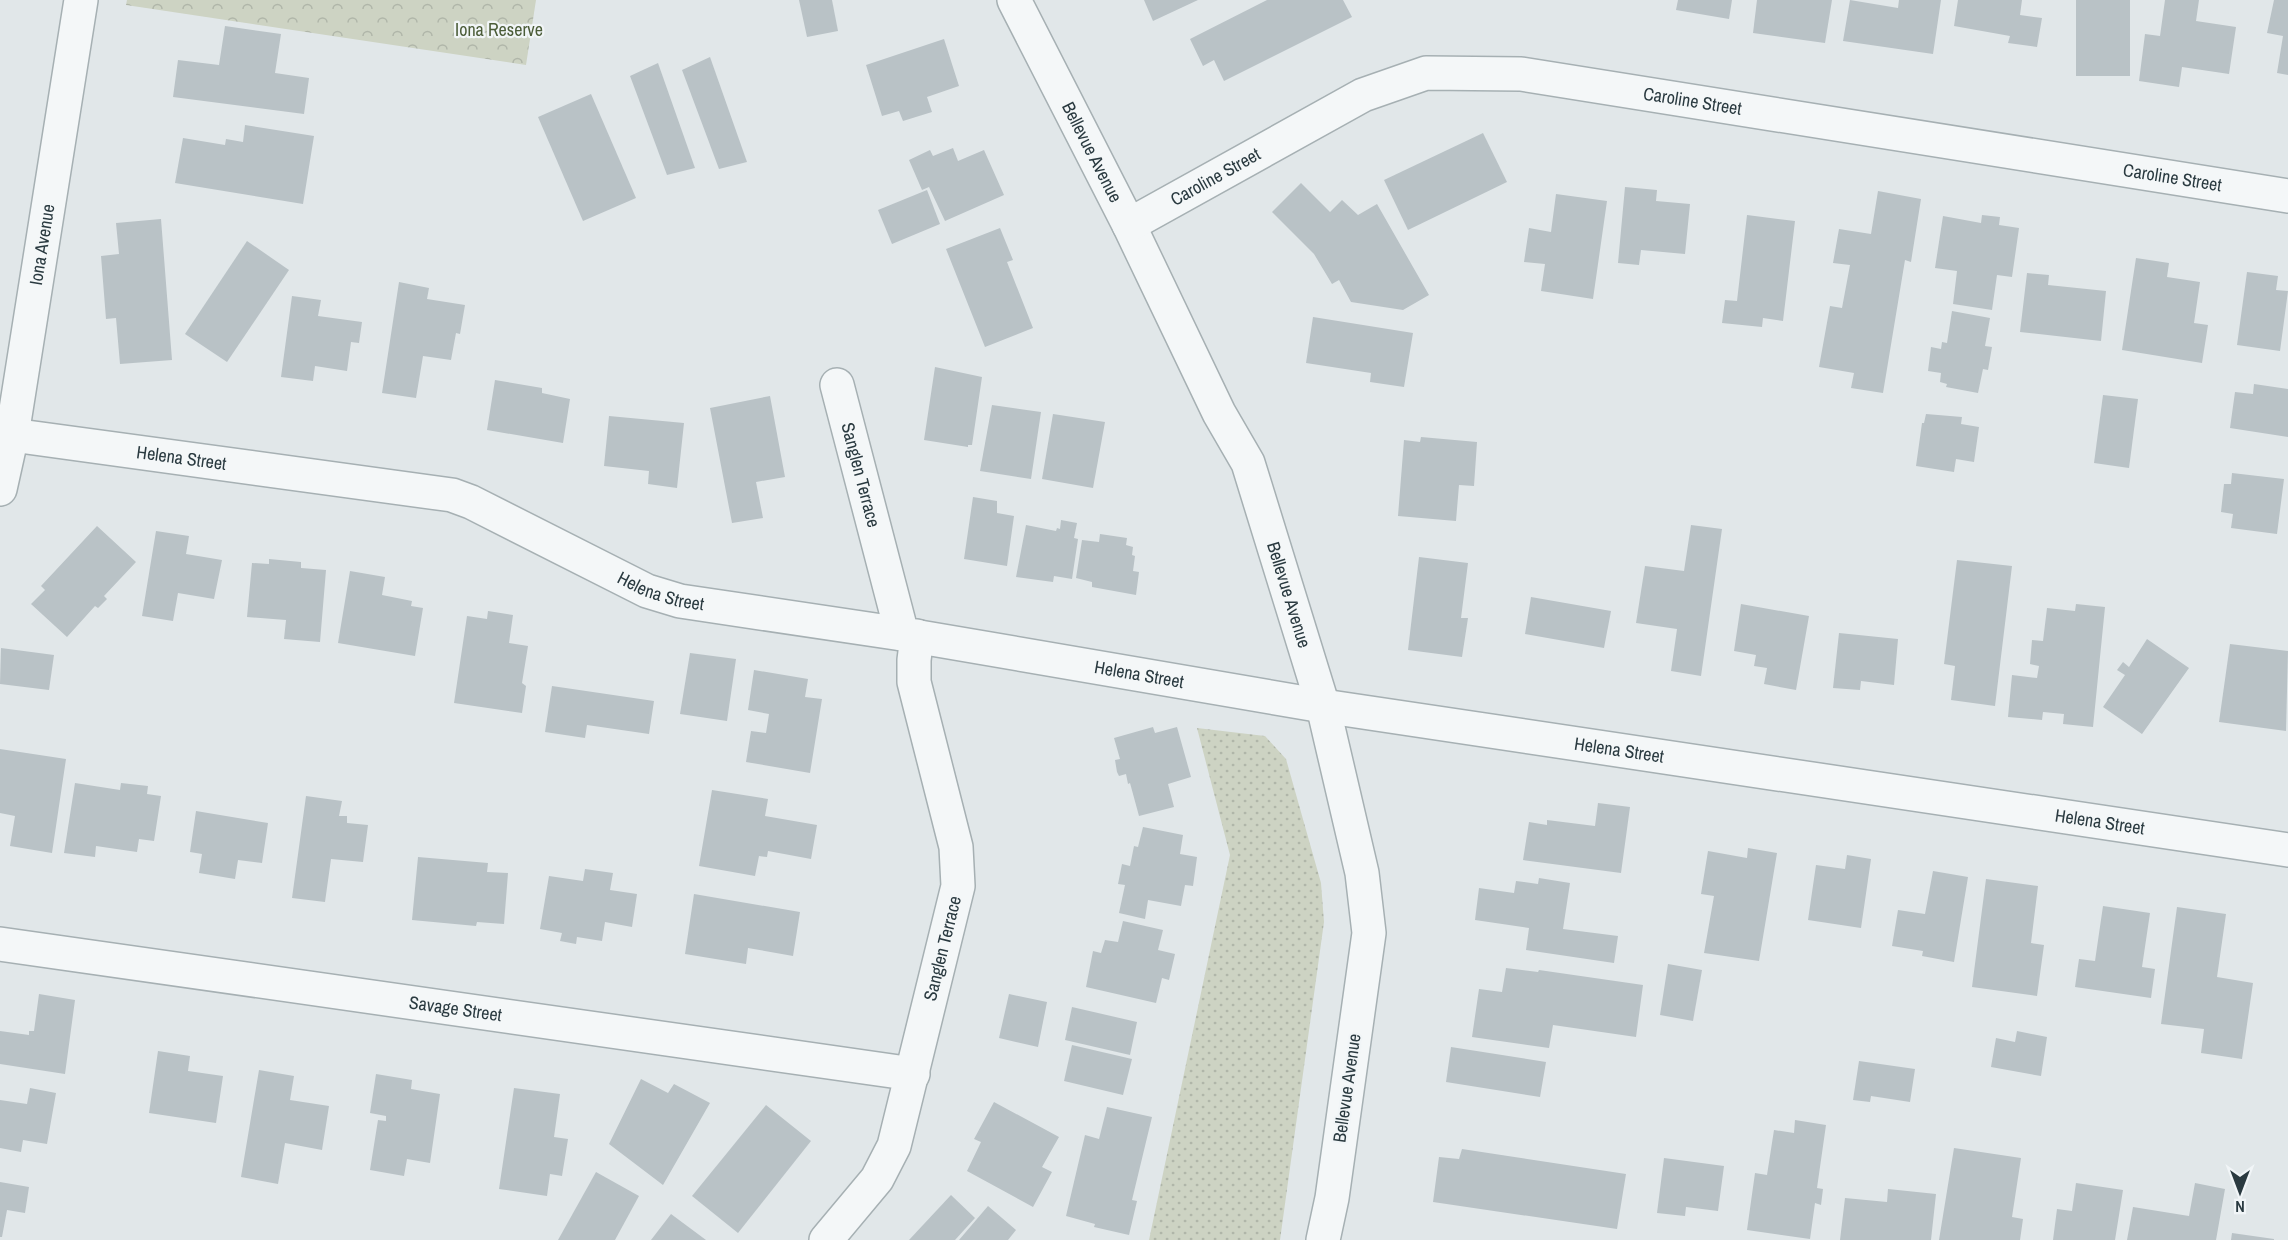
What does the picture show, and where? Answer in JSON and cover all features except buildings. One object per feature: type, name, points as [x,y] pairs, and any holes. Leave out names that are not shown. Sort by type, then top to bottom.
[{"type":"street","name":"Iona Avenue","points":[[0,489],[12,435],[81,0]]},
{"type":"street","name":"Bellevue Avenue","points":[[1014,0],[1129,225],[1219,413],[1248,463],[1323,706],[1362,873],[1369,933],[1332,1198],[1323,1240]]},
{"type":"street","name":"Caroline Street","points":[[1129,225],[1363,95],[1426,73],[1521,74],[2288,196]]},
{"type":"street","name":"Sanglen Terrace","points":[[826,1240],[877,1179],[894,1146],[958,886],[956,847],[914,682],[914,660],[910,635],[837,385]]},
{"type":"street","name":"Helena Street","points":[[12,435],[452,495],[471,502],[647,591],[669,599],[910,635],[1323,706],[2288,850]]},
{"type":"street","name":"Savage Street","points":[[0,944],[913,1074]]},
{"type":"green space","name":"Iona Reserve","points":[[127,0],[536,0],[526,65],[126,5]]},
{"type":"green space","points":[[1197,728],[1265,736],[1286,759],[1321,883],[1324,922],[1280,1240],[1149,1240],[1230,855]]}]
